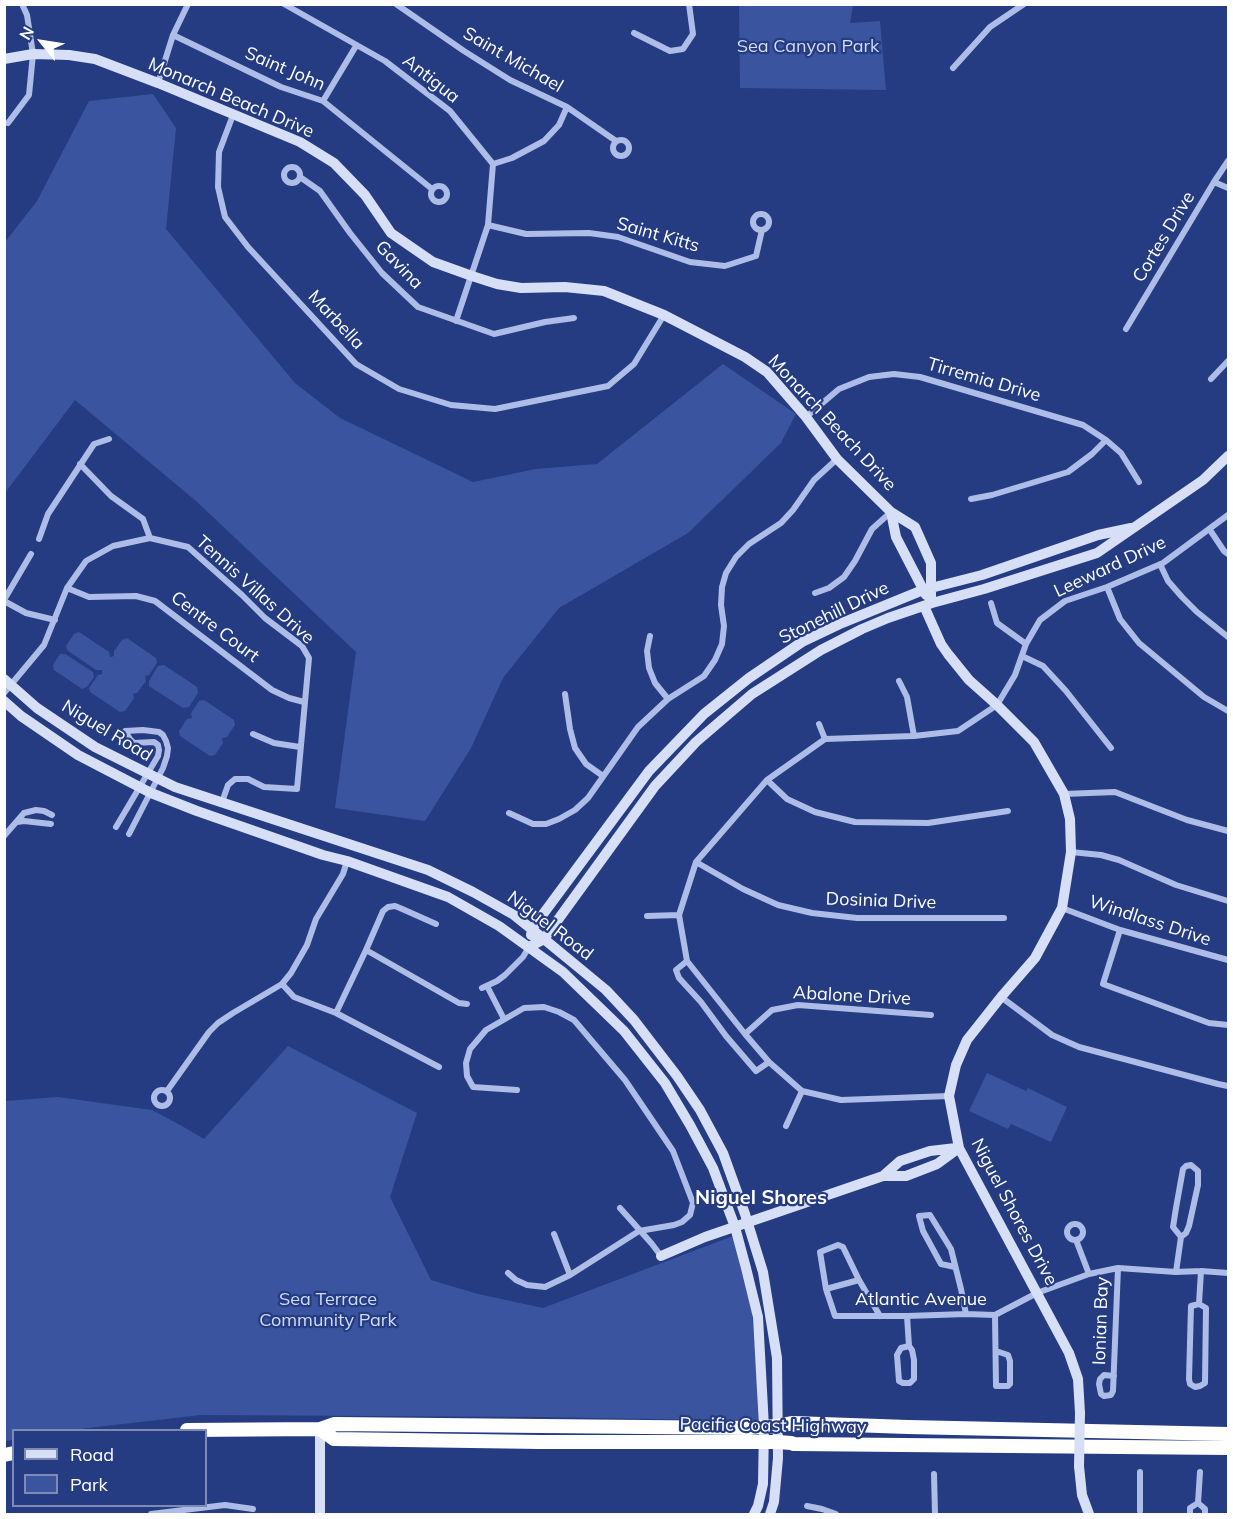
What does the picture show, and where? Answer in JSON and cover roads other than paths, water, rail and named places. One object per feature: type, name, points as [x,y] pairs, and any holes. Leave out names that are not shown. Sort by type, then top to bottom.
[{"type":"highway","name":"Pacific Coast Highway","points":[[207,1431],[320,1429],[334,1424],[770,1427],[793,1423],[1228,1434]]},
{"type":"highway","name":"Pacific Coast Highway","points":[[320,1429],[334,1439],[1228,1448]]},
{"type":"main road","name":"Monarch Beach Drive","points":[[4,59],[33,54],[69,55],[95,59],[158,83],[300,142],[334,163],[365,195],[392,233],[433,262],[497,284],[522,288],[565,287],[604,291],[664,315],[745,357],[767,372],[806,417],[837,459],[891,512],[915,527],[931,563],[927,589],[929,604],[945,640],[948,654]]},
{"type":"main road","name":"Stonehill Drive","points":[[529,947],[544,939],[655,786],[696,742],[752,694],[821,650],[879,622],[929,604],[1097,553],[1203,480],[1228,456]]},
{"type":"main road","name":"Monarch Beach Drive","points":[[891,512],[896,537],[927,589]]},
{"type":"main road","name":"Stonehill Drive","points":[[529,947],[532,929],[649,771],[704,714],[749,678],[802,642],[842,623],[927,589],[1002,568],[1098,536],[1136,527]]},
{"type":"main road","name":"Niguel Shores Drive","points":[[948,654],[969,680],[998,705],[1034,742],[1064,794],[1070,819],[1071,852],[1062,908],[1035,958],[967,1040],[956,1065],[949,1096],[959,1148],[1069,1353],[1078,1379],[1079,1466],[1082,1495],[1089,1515]]},
{"type":"main road","name":"Niguel Road","points":[[7,686],[95,747],[176,787],[428,870],[473,892],[514,915],[606,990],[634,1020],[677,1076],[700,1110],[723,1153],[763,1272],[777,1358],[770,1427]]},
{"type":"main road","name":"Niguel Road","points":[[4,701],[21,716],[78,755],[140,788],[197,811],[448,897],[529,947],[563,972],[597,1004],[624,1031],[665,1083],[713,1168],[735,1227],[758,1317],[770,1427]]},
{"type":"main road","points":[[883,1176],[900,1161],[930,1151],[959,1148]]},
{"type":"main road","points":[[661,1256],[705,1236],[883,1176],[906,1176],[937,1164],[959,1148]]},
{"type":"main road","points":[[770,1427],[777,1479],[770,1515]]},
{"type":"main road","points":[[320,1429],[320,1515]]},
{"type":"main road","points":[[754,1515],[758,1506],[771,1442]]},
{"type":"street","points":[[8,123],[29,94],[33,54],[27,15],[22,4]]},
{"type":"street","points":[[158,83],[173,35],[188,4]]},
{"type":"street","name":"Antigua","points":[[284,4],[385,61],[450,111],[493,164]]},
{"type":"street","name":"Saint Michael","points":[[396,4],[510,80],[567,107],[616,141]]},
{"type":"street","points":[[634,33],[670,51],[683,49],[693,34],[689,4]]},
{"type":"street","points":[[954,68],[990,27],[1024,4]]},
{"type":"street","name":"Saint John","points":[[173,35],[281,87],[323,101],[432,189]]},
{"type":"street","points":[[323,101],[356,46]]},
{"type":"street","points":[[456,321],[489,225],[493,164],[512,158],[544,141],[559,125],[567,107]]},
{"type":"street","name":"Marbella","points":[[233,115],[219,152],[218,187],[225,217],[248,248],[356,364],[399,388],[451,405],[495,409],[608,386],[634,364],[664,315]]},
{"type":"street","name":"Cortes Drive","points":[[1126,329],[1228,161]]},
{"type":"street","name":"Gavina","points":[[300,177],[320,191],[382,273],[418,307],[494,334],[574,318]]},
{"type":"street","points":[[1215,182],[1228,188]]},
{"type":"street","name":"Saint Kitts","points":[[489,225],[526,234],[589,233],[618,237],[690,262],[725,266],[756,256],[762,230]]},
{"type":"street","points":[[1211,379],[1228,361]]},
{"type":"street","name":"Tirremia Drive","points":[[806,417],[838,389],[869,377],[894,374],[920,377],[1083,425],[1121,453],[1139,482]]},
{"type":"street","points":[[39,539],[48,514],[93,444],[109,439]]},
{"type":"street","points":[[971,499],[1068,472],[1106,440]]},
{"type":"street","points":[[509,813],[533,824],[546,824],[575,810],[588,798],[638,727],[668,699],[704,676],[722,644],[722,587],[726,573],[736,557],[749,544],[781,523],[814,480],[837,459]]},
{"type":"street","points":[[80,464],[111,496],[143,519],[150,538]]},
{"type":"street","points":[[815,593],[829,588],[844,577],[872,529],[891,512]]},
{"type":"street","name":"Leeward Drive","points":[[825,739],[914,736],[958,731],[998,705],[1016,675],[1026,644],[1040,620],[1065,601],[1107,587],[1160,564],[1228,515]]},
{"type":"street","points":[[1210,530],[1228,554]]},
{"type":"street","name":"Tennis Villas Drive","points":[[7,686],[44,645],[67,588],[86,561],[113,546],[150,538],[188,547],[265,618],[302,646],[309,658],[297,789],[264,787],[248,779],[235,779],[228,785],[222,802]]},
{"type":"street","points":[[31,554],[4,600],[26,613],[55,620]]},
{"type":"street","points":[[1160,564],[1168,581],[1182,597],[1228,637]]},
{"type":"street","points":[[1107,587],[1120,619],[1139,643],[1204,697],[1228,711]]},
{"type":"street","name":"Centre Court","points":[[67,588],[89,597],[136,596],[155,601],[272,690],[304,702]]},
{"type":"street","points":[[991,603],[998,623],[1026,644]]},
{"type":"street","points":[[650,636],[647,651],[649,668],[655,683],[668,699]]},
{"type":"street","points":[[1022,656],[1043,666],[1111,748]]},
{"type":"street","points":[[899,681],[907,697],[914,736]]},
{"type":"street","points":[[565,694],[575,748],[586,764],[603,776]]},
{"type":"street","points":[[819,724],[825,739],[767,780],[696,862],[679,915],[687,961],[745,1034],[770,1062],[802,1091],[841,1100],[949,1096]]},
{"type":"street","points":[[116,827],[140,788],[153,776],[167,756],[168,748],[163,735],[154,731],[125,731],[134,742],[154,742],[158,745],[159,750],[153,776],[151,792],[129,834]]},
{"type":"street","points":[[253,734],[274,743],[300,747]]},
{"type":"street","points":[[767,780],[788,799],[815,812],[855,822],[928,823],[1008,812]]},
{"type":"street","points":[[1064,794],[1115,792],[1187,820],[1228,831]]},
{"type":"street","points":[[4,836],[24,813],[36,810],[52,815]]},
{"type":"street","points":[[17,822],[51,824]]},
{"type":"street","points":[[1071,852],[1101,855],[1119,860],[1176,885],[1228,901]]},
{"type":"street","points":[[167,1091],[218,1023],[282,984],[291,974],[313,932],[316,919],[343,874],[347,861]]},
{"type":"street","name":"Dosinia Drive","points":[[696,862],[760,897],[812,913],[857,918],[1004,918]]},
{"type":"street","points":[[336,1013],[383,911],[395,906],[436,924]]},
{"type":"street","name":"Windlass Drive","points":[[1062,908],[1120,930],[1228,960]]},
{"type":"street","points":[[647,916],[679,915]]},
{"type":"street","points":[[1120,930],[1103,984],[1209,1023],[1228,1025]]},
{"type":"street","name":"Stonehill Drive","points":[[504,1019],[484,987],[506,975],[529,947]]},
{"type":"street","points":[[366,950],[459,1003],[467,1004]]},
{"type":"street","points":[[687,961],[676,970],[679,978],[701,1002],[726,1036],[756,1071],[770,1062]]},
{"type":"street","points":[[282,984],[294,997],[336,1013],[439,1067]]},
{"type":"street","points":[[1001,997],[1052,1035],[1078,1047],[1228,1086]]},
{"type":"street","name":"Abalone Drive","points":[[745,1034],[772,1010],[798,1005],[931,1015]]},
{"type":"street","points":[[508,1273],[527,1286],[545,1287],[570,1275],[639,1231],[682,1222],[690,1215],[693,1203],[673,1151],[625,1080],[574,1020],[544,1007],[524,1008],[486,1030],[470,1049],[466,1063],[467,1076],[473,1087],[517,1090]]},
{"type":"street","points":[[786,1126],[802,1091]]},
{"type":"street","points":[[1176,1272],[1181,1237],[1189,1226],[1198,1185],[1198,1171],[1191,1165],[1183,1169],[1173,1227],[1181,1237]]},
{"type":"street","points":[[620,1208],[661,1256]]},
{"type":"street","points":[[955,1267],[941,1264],[923,1232],[919,1215],[930,1215],[951,1249],[966,1314]]},
{"type":"street","points":[[554,1234],[570,1275]]},
{"type":"street","points":[[1076,1240],[1089,1274]]},
{"type":"street","name":"Atlantic Avenue","points":[[859,1280],[843,1247],[840,1245],[820,1252],[826,1289],[836,1316],[995,1315],[1037,1293],[1089,1274],[1118,1268],[1176,1272],[1201,1270],[1228,1272]]},
{"type":"street","name":"Ionian Bay","points":[[1113,1376],[1118,1268]]},
{"type":"street","points":[[1199,1304],[1201,1270]]},
{"type":"street","points":[[826,1289],[859,1280],[880,1316]]},
{"type":"street","points":[[1199,1304],[1206,1308],[1205,1383],[1195,1387],[1190,1384],[1189,1380],[1191,1306],[1199,1304]]},
{"type":"street","points":[[995,1315],[996,1386],[1008,1386],[1010,1384],[1010,1361],[1008,1355],[996,1351]]},
{"type":"street","points":[[907,1316],[909,1346],[914,1360],[914,1379],[910,1383],[903,1383],[899,1380],[897,1355],[901,1348],[909,1346]]},
{"type":"street","points":[[1140,1472],[1140,1511]]},
{"type":"street","points":[[1198,1503],[1200,1472]]},
{"type":"street","points":[[934,1474],[935,1515]]},
{"type":"street","points":[[1190,1515],[1190,1508],[1198,1503]]},
{"type":"street","points":[[1198,1503],[1205,1509],[1205,1515]]},
{"type":"street","points":[[151,1515],[225,1505],[253,1509]]},
{"type":"street","points":[[807,1506],[836,1515]]},
{"type":"district","name":"Niguel Shores","points":[[761,1198]]},
{"type":"park label","name":"Sea Canyon Park","points":[[808,47]]},
{"type":"park label","name":"Sea Terrace Community Park","points":[[328,1310]]}]
